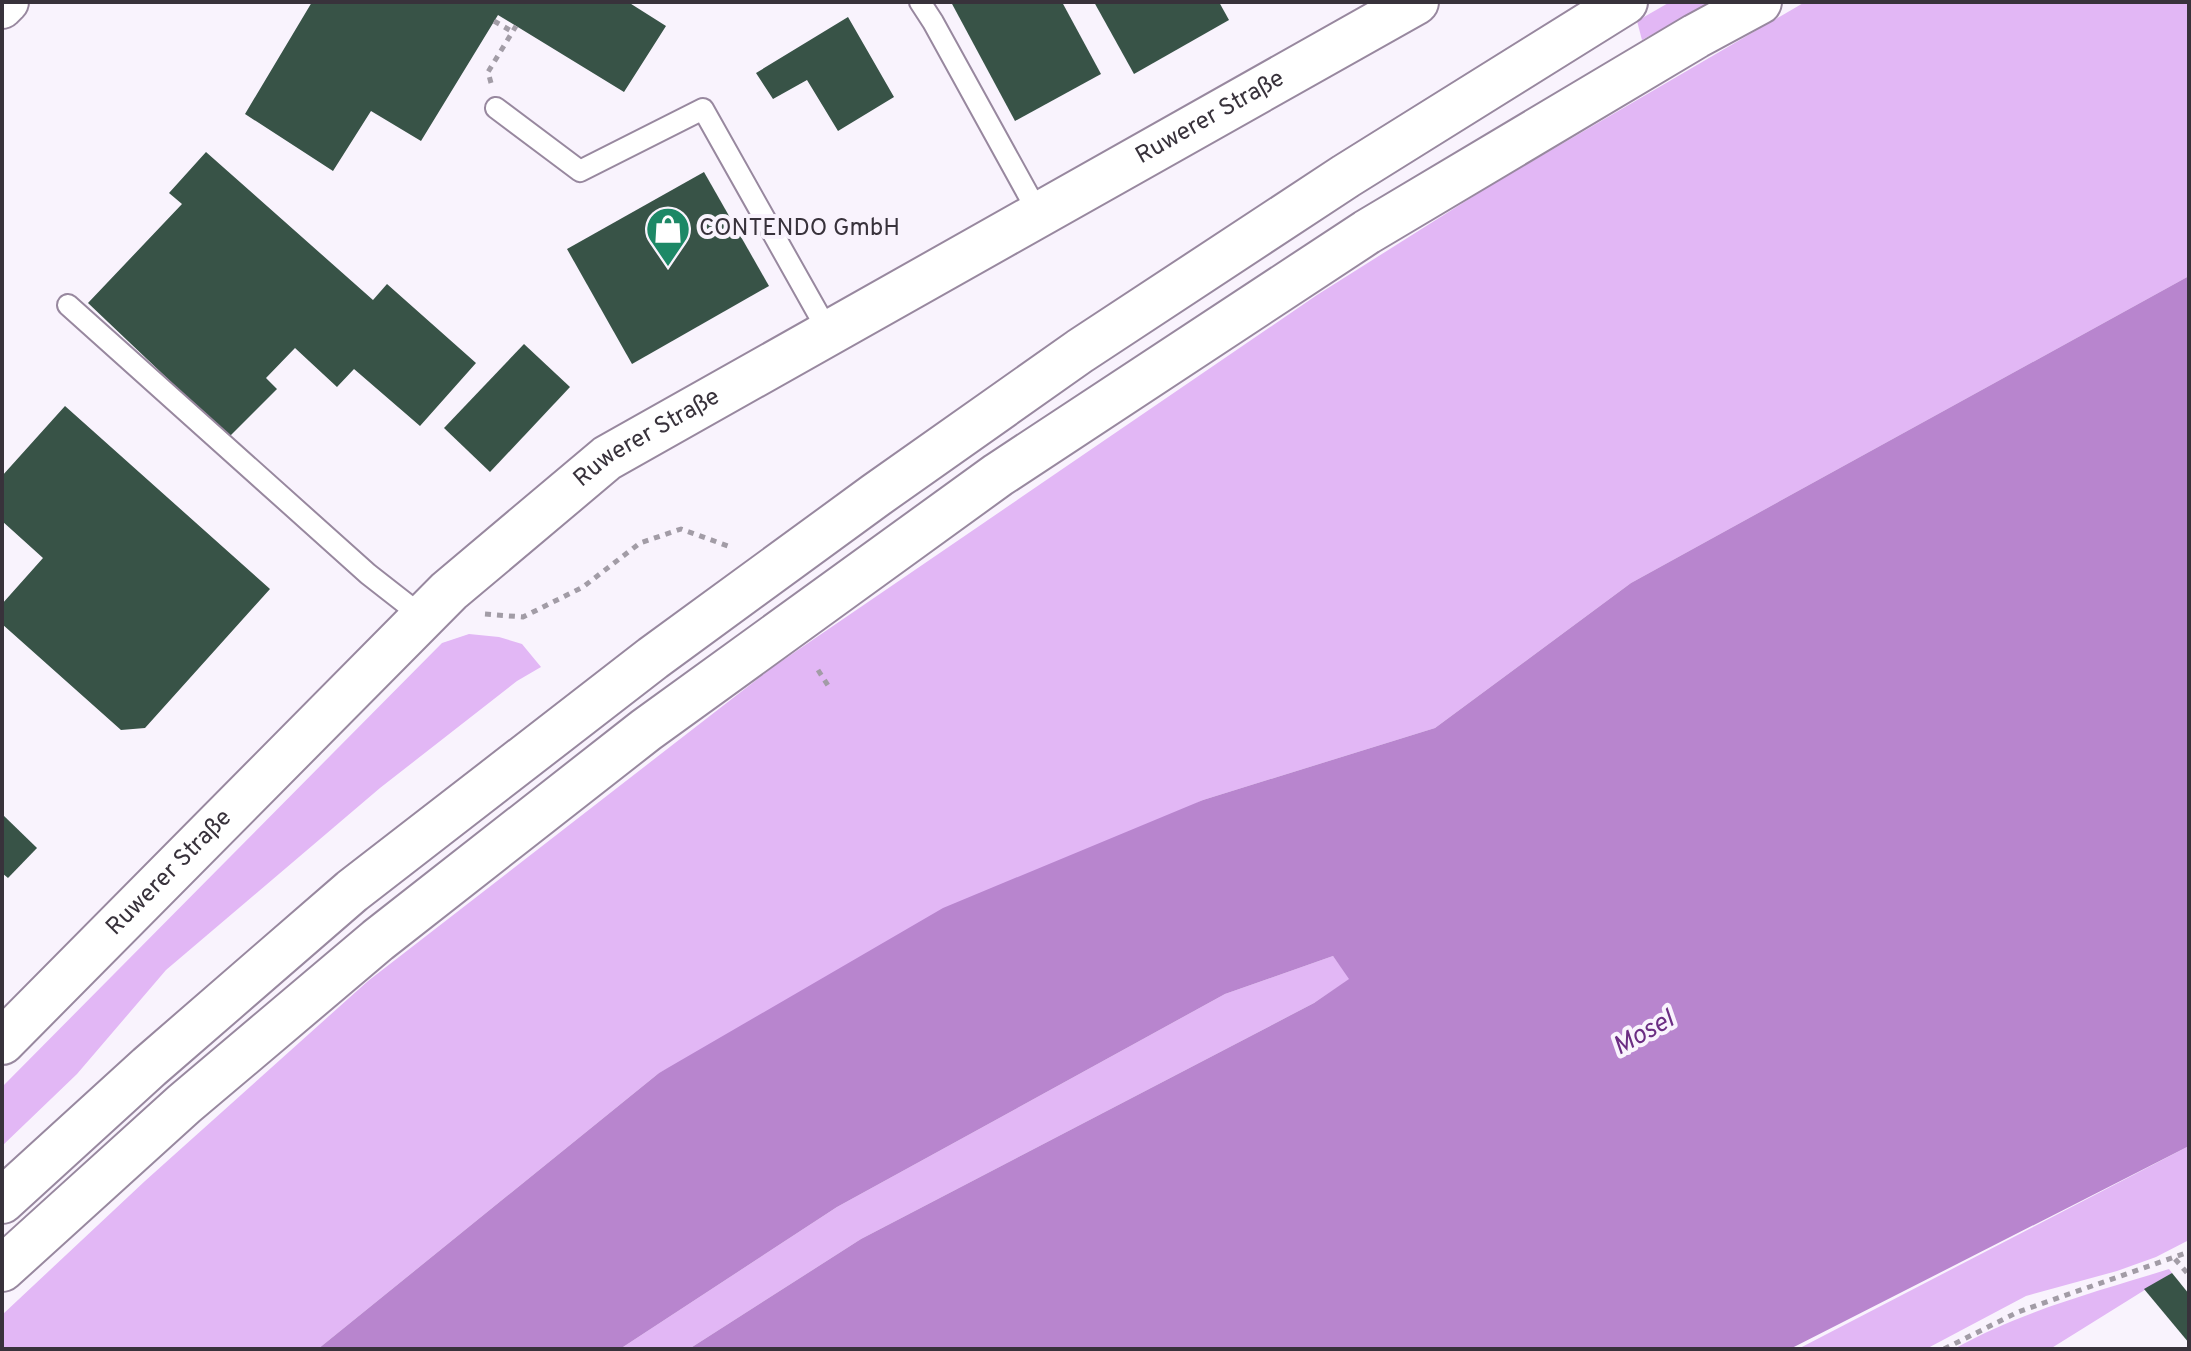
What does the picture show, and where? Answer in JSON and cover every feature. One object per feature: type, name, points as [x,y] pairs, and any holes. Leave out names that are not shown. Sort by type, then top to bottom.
[{"type":"main road","name":"Ruwerer Straße","points":[[2,1042],[436,604],[607,458],[1416,2]]},
{"type":"main road","points":[[2,1201],[149,1067],[352,891],[665,649],[1080,351],[1346,176],[1625,2]]},
{"type":"main road","points":[[2,1269],[184,1104],[378,940],[646,730],[985,484],[1367,232],[1696,36],[1759,2]]},
{"type":"street","points":[[2,8],[8,2]]},
{"type":"lane","points":[[920,2],[1040,216]]},
{"type":"lane","points":[[496,108],[580,171],[703,109],[829,333]]},
{"type":"lane","points":[[68,305],[368,574],[436,604]]},
{"type":"path","points":[[494,21],[514,29],[488,72],[496,108]]},
{"type":"path","points":[[436,604],[472,613],[523,617],[583,587],[640,543],[681,529],[728,546]]},
{"type":"path","points":[[818,670],[829,687]]},
{"type":"path","points":[[1944,1349],[2018,1312],[2189,1252]]},
{"type":"path","points":[[2175,1259],[2189,1275]]},
{"type":"shaded area","points":[[1670,2],[1712,2],[1642,40],[1637,21]]},
{"type":"shaded area","points":[[1805,2],[2189,2],[2189,276],[1631,583],[1435,728],[1203,800],[659,1073],[318,1349],[2,1349],[2,1315],[145,1181],[368,981],[773,667],[1317,295],[1488,187]]},
{"type":"shaded area","points":[[469,634],[499,637],[522,644],[541,667],[517,681],[380,788],[166,970],[77,1074],[2,1146],[2,1087],[442,643]]},
{"type":"shaded area","points":[[1333,956],[1350,979],[1314,1003],[861,1239],[689,1349],[620,1349],[837,1207],[1225,994]]},
{"type":"shaded area","points":[[2189,1146],[2189,1240],[2156,1257],[2117,1271],[2026,1296],[1926,1349],[1798,1349]]},
{"type":"shaded area","points":[[2169,1269],[2172,1273],[2050,1349],[1954,1349],[2032,1313]]},
{"type":"water","name":"Mosel","points":[[2189,276],[2189,1146],[1790,1349],[689,1349],[861,1239],[1314,1003],[1349,979],[1333,956],[1225,994],[837,1207],[620,1349],[318,1349],[659,1073],[943,908],[1203,800],[1435,728],[1631,583]]},
{"type":"building","points":[[312,2],[628,2],[666,26],[624,92],[498,15],[421,141],[371,111],[333,171],[245,114]]},
{"type":"building","points":[[951,2],[1062,2],[1101,74],[1015,121]]},
{"type":"building","points":[[1094,2],[1219,2],[1229,20],[1134,74]]},
{"type":"building","points":[[848,17],[894,97],[838,131],[807,80],[773,99],[756,73]]},
{"type":"building","points":[[206,152],[373,300],[387,284],[476,363],[420,426],[354,369],[337,387],[295,348],[266,378],[277,389],[229,437],[88,303],[182,204],[169,193]]},
{"type":"building","name":"CONTENDO GmbH","points":[[704,172],[769,286],[632,364],[567,249]]},
{"type":"building","points":[[524,344],[570,387],[490,472],[444,428]]},
{"type":"building","points":[[65,406],[270,589],[145,728],[121,730],[2,624],[2,604],[43,558],[2,521],[2,476]]},
{"type":"building","points":[[2,814],[37,848],[8,878],[2,873]]},
{"type":"building","points":[[2172,1273],[2189,1294],[2189,1343],[2144,1289]]},
{"type":"place","name":"CONTENDO GmbH","points":[[668,268]]}]
